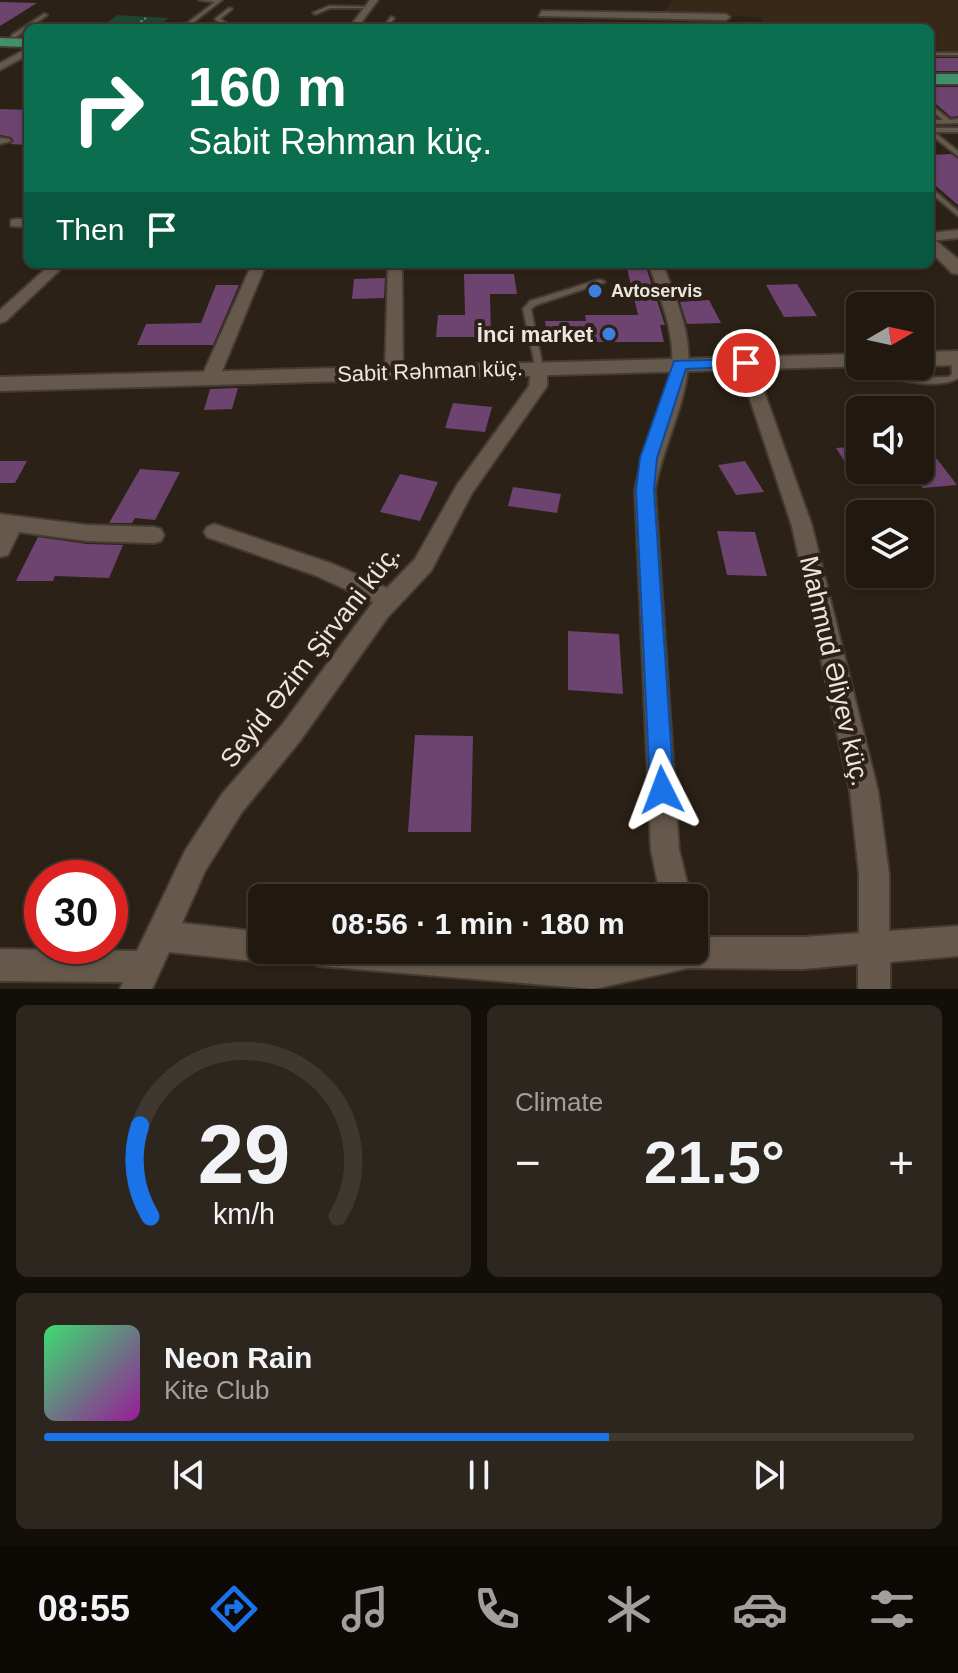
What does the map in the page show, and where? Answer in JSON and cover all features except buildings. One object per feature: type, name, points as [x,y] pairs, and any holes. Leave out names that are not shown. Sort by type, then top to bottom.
[{"type":"highway","points":[[934,79],[958,79]]},
{"type":"highway","points":[[934,86],[958,86]]},
{"type":"main road","points":[[934,359],[956,358]]},
{"type":"main road","name":"Sabit Rəhman küç.","points":[[0,384],[846,361]]},
{"type":"street","points":[[538,24],[550,0]]},
{"type":"street","points":[[356,24],[371,4]]},
{"type":"street","points":[[542,14],[726,17]]},
{"type":"street","points":[[0,67],[24,53]]},
{"type":"street","points":[[934,238],[958,234]]},
{"type":"street","points":[[934,243],[958,269]]},
{"type":"street","points":[[0,318],[55,268]]},
{"type":"street","points":[[211,376],[257,268]]},
{"type":"street","points":[[394,373],[395,268]]},
{"type":"street","points":[[657,268],[676,331],[680,364],[649,458],[645,490],[665,850],[673,884]]},
{"type":"street","name":"Mahmud Əliyev küç.","points":[[746,363],[802,526],[864,791],[874,874],[874,989]]},
{"type":"street","name":"Seyid Əzim Şirvani küç.","points":[[141,978],[195,861],[232,803],[291,733],[389,599],[423,565],[464,490],[538,386],[539,368]]},
{"type":"street","points":[[0,549],[6,523],[87,533],[154,535]]},
{"type":"street","points":[[214,532],[325,570],[389,599]]},
{"type":"street","points":[[160,936],[248,945]]},
{"type":"street","points":[[708,951],[804,953],[958,941]]},
{"type":"street","points":[[477,964],[590,974],[633,964]]},
{"type":"street","points":[[0,965],[141,978]]},
{"type":"lane","points":[[201,0],[219,0]]},
{"type":"lane","points":[[188,24],[219,0]]},
{"type":"lane","points":[[315,13],[329,7],[371,4]]},
{"type":"lane","points":[[225,24],[217,19],[230,9]]},
{"type":"lane","points":[[33,24],[45,15]]},
{"type":"lane","points":[[388,24],[392,18]]},
{"type":"lane","points":[[934,54],[958,54]]},
{"type":"lane","points":[[934,109],[948,121]]},
{"type":"lane","points":[[934,122],[958,121]]},
{"type":"lane","points":[[934,131],[958,130]]},
{"type":"lane","points":[[934,134],[958,154]]},
{"type":"lane","points":[[934,193],[958,214]]},
{"type":"lane","points":[[539,368],[527,309],[533,303],[601,282]]},
{"type":"lane","points":[[934,379],[951,379],[956,375],[956,358]]},
{"type":"path","points":[[138,24],[146,18]]},
{"type":"shaded area","points":[[673,0],[958,0],[958,51],[934,50],[934,24],[765,24],[759,17],[662,14]]},
{"type":"green space","points":[[118,15],[169,18],[161,24],[105,24]]},
{"type":"place","name":"Avtoservis","points":[[595,291]]},
{"type":"place","name":"İnci market","points":[[609,334]]},
{"type":"route","points":[[662,790],[645,490],[649,458],[680,364],[746,363]]}]
